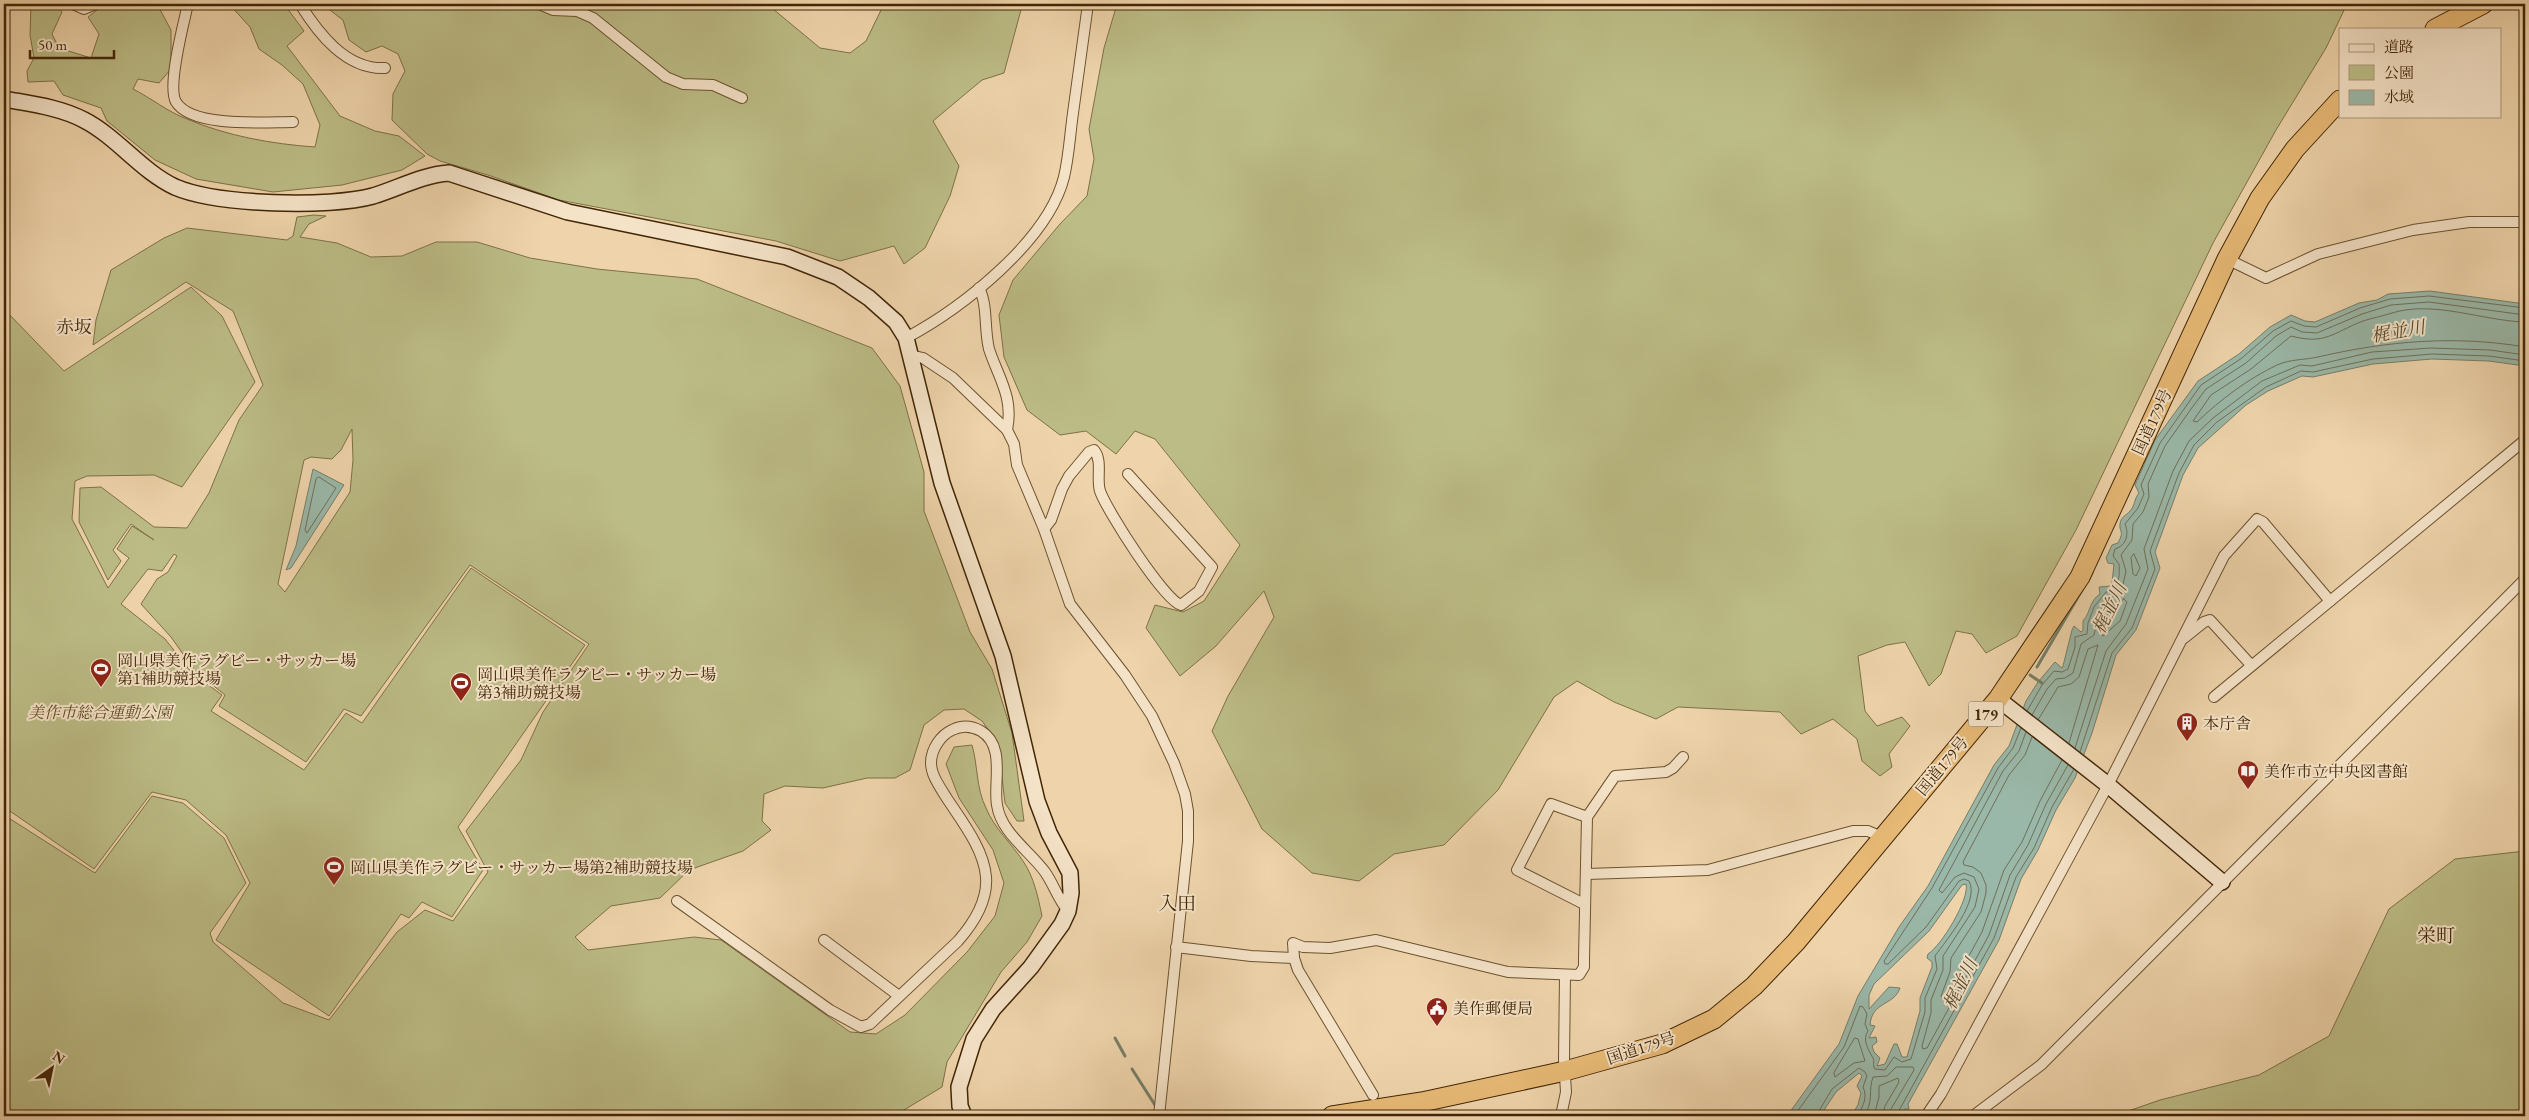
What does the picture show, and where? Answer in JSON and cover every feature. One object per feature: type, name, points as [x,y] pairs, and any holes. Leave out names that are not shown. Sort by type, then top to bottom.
[{"type":"highway","points":[[2437,28],[2483,4]]},
{"type":"highway","name":"国道179号","points":[[1332,1116],[1423,1109],[1662,1044],[1714,1019],[1754,986],[1796,942],[1998,699],[2080,577],[2227,259],[2260,198],[2295,149],[2339,101]]},
{"type":"street","points":[[73,4],[84,9],[96,4]]},
{"type":"street","points":[[185,4],[187,8],[173,85],[175,101],[187,112],[202,119],[293,122]]},
{"type":"street","points":[[300,4],[314,26],[337,49],[357,64],[373,69],[385,68]]},
{"type":"street","points":[[539,4],[553,10],[578,11],[593,18],[666,77],[684,84],[713,85],[742,98]]},
{"type":"street","points":[[906,338],[921,330],[979,288],[1026,244],[1047,215],[1057,196],[1064,176],[1088,4]]},
{"type":"street","points":[[4,99],[56,109],[85,120],[146,169],[175,187],[207,197],[312,203],[344,201],[372,196],[431,174],[449,173],[568,212],[787,257],[838,277],[896,322],[906,338],[942,483],[1003,656],[1037,800],[1049,833],[1070,873],[1071,892],[1068,910],[1062,924],[1031,966],[982,1023],[962,1071],[959,1087],[960,1106],[964,1116]]},
{"type":"street","points":[[2227,259],[2266,278],[2318,254],[2413,230],[2469,222],[2525,222]]},
{"type":"street","points":[[979,288],[983,295],[990,349],[1004,382],[1009,420],[1007,430]]},
{"type":"street","points":[[910,355],[923,358],[953,378],[1007,430],[1014,444],[1017,465],[1044,529],[1070,604],[1125,675],[1152,716],[1185,794],[1188,811],[1188,840],[1158,1116]]},
{"type":"street","points":[[2214,697],[2525,440]]},
{"type":"street","points":[[1044,529],[1052,520],[1062,489],[1069,476],[1089,452],[1094,450],[1099,464],[1100,489],[1121,531],[1166,593],[1176,604],[1181,605],[1199,591],[1212,567],[1128,474]]},
{"type":"street","points":[[1926,1116],[1942,1094],[2104,783],[2182,641],[2224,556],[2257,519],[2263,522],[2330,601]]},
{"type":"street","points":[[1973,1116],[2041,1065],[2525,579]]},
{"type":"street","points":[[2182,641],[2204,622],[2210,620],[2251,665]]},
{"type":"street","points":[[1998,699],[2104,783],[2222,882]]},
{"type":"street","points":[[677,901],[830,1010],[862,1027],[870,1024],[971,926],[985,893],[986,877],[982,858],[936,781],[931,763],[934,748],[944,734],[958,727],[972,727],[983,732],[991,741],[996,757],[997,806],[1004,826],[1046,873],[1060,902],[1068,910]]},
{"type":"street","points":[[1373,1095],[1303,979],[1294,958],[1293,943],[1303,946],[1330,948],[1376,940],[1508,972],[1565,976],[1579,975],[1584,967],[1587,817],[1614,776],[1666,772],[1684,757]]},
{"type":"street","points":[[1584,904],[1518,870],[1551,804],[1587,817]]},
{"type":"street","points":[[1587,874],[1708,870],[1853,831],[1868,831],[1882,837]]},
{"type":"street","points":[[824,940],[899,996]]},
{"type":"street","points":[[1176,947],[1251,956],[1294,958]]},
{"type":"street","points":[[1561,1116],[1566,1092],[1565,976]]},
{"type":"green space","points":[[31,4],[57,4],[62,12],[52,34],[59,48],[91,58],[99,34],[88,17],[105,4],[157,4],[171,30],[171,69],[159,83],[138,79],[133,89],[166,109],[202,125],[234,135],[282,144],[315,147],[320,125],[303,84],[282,65],[259,49],[250,27],[229,4],[284,4],[304,31],[287,46],[340,116],[375,131],[399,136],[425,156],[402,170],[342,185],[273,192],[196,179],[155,160],[107,121],[101,108],[63,95],[54,81],[28,82],[27,71],[34,58],[30,35]]},
{"type":"green space","points":[[322,4],[767,4],[820,48],[850,53],[866,41],[884,4],[1022,4],[1022,6],[1004,73],[982,80],[933,121],[959,166],[950,196],[925,248],[904,264],[894,246],[840,261],[776,241],[559,200],[488,175],[440,161],[427,154],[392,120],[393,94],[405,71],[398,54],[382,46],[366,52],[349,40],[343,20]]},
{"type":"green space","points":[[1117,4],[2347,4],[2326,48],[2276,130],[2213,243],[2076,530],[2017,636],[1986,653],[1972,634],[1956,631],[1941,674],[1929,686],[1905,642],[1887,645],[1858,656],[1865,711],[1877,726],[1902,717],[1910,726],[1889,754],[1892,767],[1880,776],[1862,761],[1857,739],[1833,719],[1801,734],[1780,712],[1678,707],[1656,719],[1614,702],[1577,681],[1554,697],[1498,790],[1444,845],[1394,854],[1359,881],[1312,873],[1262,829],[1212,731],[1228,696],[1274,617],[1264,591],[1216,646],[1180,676],[1146,628],[1155,605],[1183,612],[1204,601],[1240,545],[1155,439],[1135,431],[1116,454],[1086,431],[1060,435],[1027,410],[1004,357],[999,315],[1013,280],[1060,224],[1087,196],[1094,159],[1089,129],[1104,48]]},
{"type":"green space","name":"美作市総合運動公園","points":[[326,216],[309,224],[300,237],[337,243],[371,257],[402,256],[436,242],[477,242],[530,258],[597,269],[697,279],[872,348],[900,386],[924,472],[924,511],[970,632],[992,669],[1012,733],[1024,821],[1017,821],[1005,803],[998,743],[982,721],[964,709],[944,710],[924,725],[910,770],[895,778],[867,778],[823,788],[785,786],[764,794],[762,821],[771,830],[743,851],[689,870],[660,898],[611,906],[575,937],[588,950],[694,937],[721,940],[850,1032],[876,1034],[905,1015],[967,952],[995,916],[1004,883],[993,850],[959,798],[946,764],[954,747],[972,745],[979,785],[989,815],[1027,867],[1035,887],[1042,916],[1027,942],[1001,972],[947,1062],[942,1087],[894,1116],[4,1116],[4,815],[95,873],[152,796],[183,803],[224,838],[246,883],[210,933],[213,942],[283,1003],[329,1020],[397,932],[425,910],[453,921],[488,872],[466,831],[521,760],[543,712],[589,644],[470,565],[361,716],[344,709],[306,762],[219,706],[225,695],[195,671],[171,637],[141,604],[157,579],[168,572],[177,556],[174,554],[162,571],[148,569],[121,604],[165,639],[192,673],[222,695],[211,711],[304,770],[346,713],[362,723],[471,568],[585,645],[458,827],[483,870],[452,917],[422,902],[409,918],[401,914],[329,1016],[216,940],[250,883],[226,835],[186,800],[152,792],[94,869],[4,807],[4,309],[64,371],[191,287],[222,316],[255,382],[182,487],[154,475],[87,476],[75,481],[72,519],[108,588],[129,558],[117,549],[132,526],[154,540],[131,524],[113,550],[121,561],[108,580],[79,522],[80,488],[101,487],[154,527],[187,528],[209,493],[239,420],[263,385],[233,311],[186,282],[93,345],[96,320],[111,270],[164,238],[187,228],[287,240],[293,236],[297,217]],"holes":[[[352,429],[353,460],[350,492],[285,592],[278,584],[304,460],[311,457],[332,459],[341,450]]]},
{"type":"green space","points":[[2525,851],[2525,1116],[2114,1116],[2160,1100],[2259,1075],[2329,1036],[2389,909],[2455,859]]},
{"type":"water","name":"梶並川","points":[[2430,291],[2525,304],[2525,366],[2489,361],[2432,359],[2373,364],[2313,377],[2302,376],[2268,391],[2246,405],[2198,448],[2183,475],[2155,552],[2160,568],[2136,630],[2116,655],[2092,733],[2075,778],[2056,810],[2038,850],[2021,879],[1999,940],[1908,1104],[1909,1109],[1905,1109],[1900,1116],[1851,1116],[1858,1105],[1861,1093],[1857,1086],[1862,1076],[1859,1073],[1836,1092],[1820,1116],[1787,1116],[1839,1044],[1858,996],[1899,927],[1928,886],[1994,765],[2009,746],[2026,701],[2038,682],[2055,662],[2062,668],[2074,626],[2081,632],[2083,630],[2083,621],[2092,603],[2100,594],[2099,587],[2111,586],[2114,564],[2108,563],[2106,558],[2112,545],[2118,543],[2121,534],[2121,521],[2132,509],[2139,493],[2135,485],[2155,440],[2198,381],[2239,354],[2270,327],[2291,315],[2305,321],[2315,322],[2359,303],[2377,300],[2388,294]],"holes":[[[1966,884],[1966,891],[1959,911],[1947,932],[1928,954],[1927,958],[1932,962],[1932,967],[1920,998],[1920,1011],[1907,1057],[1902,1057],[1897,1044],[1894,1044],[1885,1064],[1877,1066],[1880,1058],[1874,1052],[1872,1046],[1877,1042],[1876,1037],[1869,1038],[1875,1026],[1870,1025],[1872,1017],[1879,1007],[1897,994],[1900,988],[1889,987],[1869,1009],[1869,995],[1874,984],[1929,931],[1962,885]]]},
{"type":"water","points":[[313,469],[344,485],[291,568],[286,570],[296,546]]},
{"type":"waterway","points":[[2037,667],[2092,573]]},
{"type":"waterway","points":[[2030,675],[2042,683]]},
{"type":"waterway","points":[[1115,1038],[1125,1056]]},
{"type":"waterway","points":[[1132,1069],[1155,1105]]},
{"type":"place","name":"岡山県美作ラグビー・サッカー場 第1補助競技場","points":[[101,688]]},
{"type":"place","name":"岡山県美作ラグビー・サッカー場 第3補助競技場","points":[[461,702]]},
{"type":"place","name":"本庁舎","points":[[2187,742]]},
{"type":"place","name":"美作市立中央図書館","points":[[2248,790]]},
{"type":"place","name":"岡山県美作ラグビー・サッカー場第2補助競技場","points":[[334,886]]},
{"type":"place","name":"美作郵便局","points":[[1437,1027]]},
{"type":"district","name":"赤坂","points":[[74,326]]},
{"type":"district","name":"入田","points":[[1177,903]]},
{"type":"district","name":"栄町","points":[[2436,935]]}]
